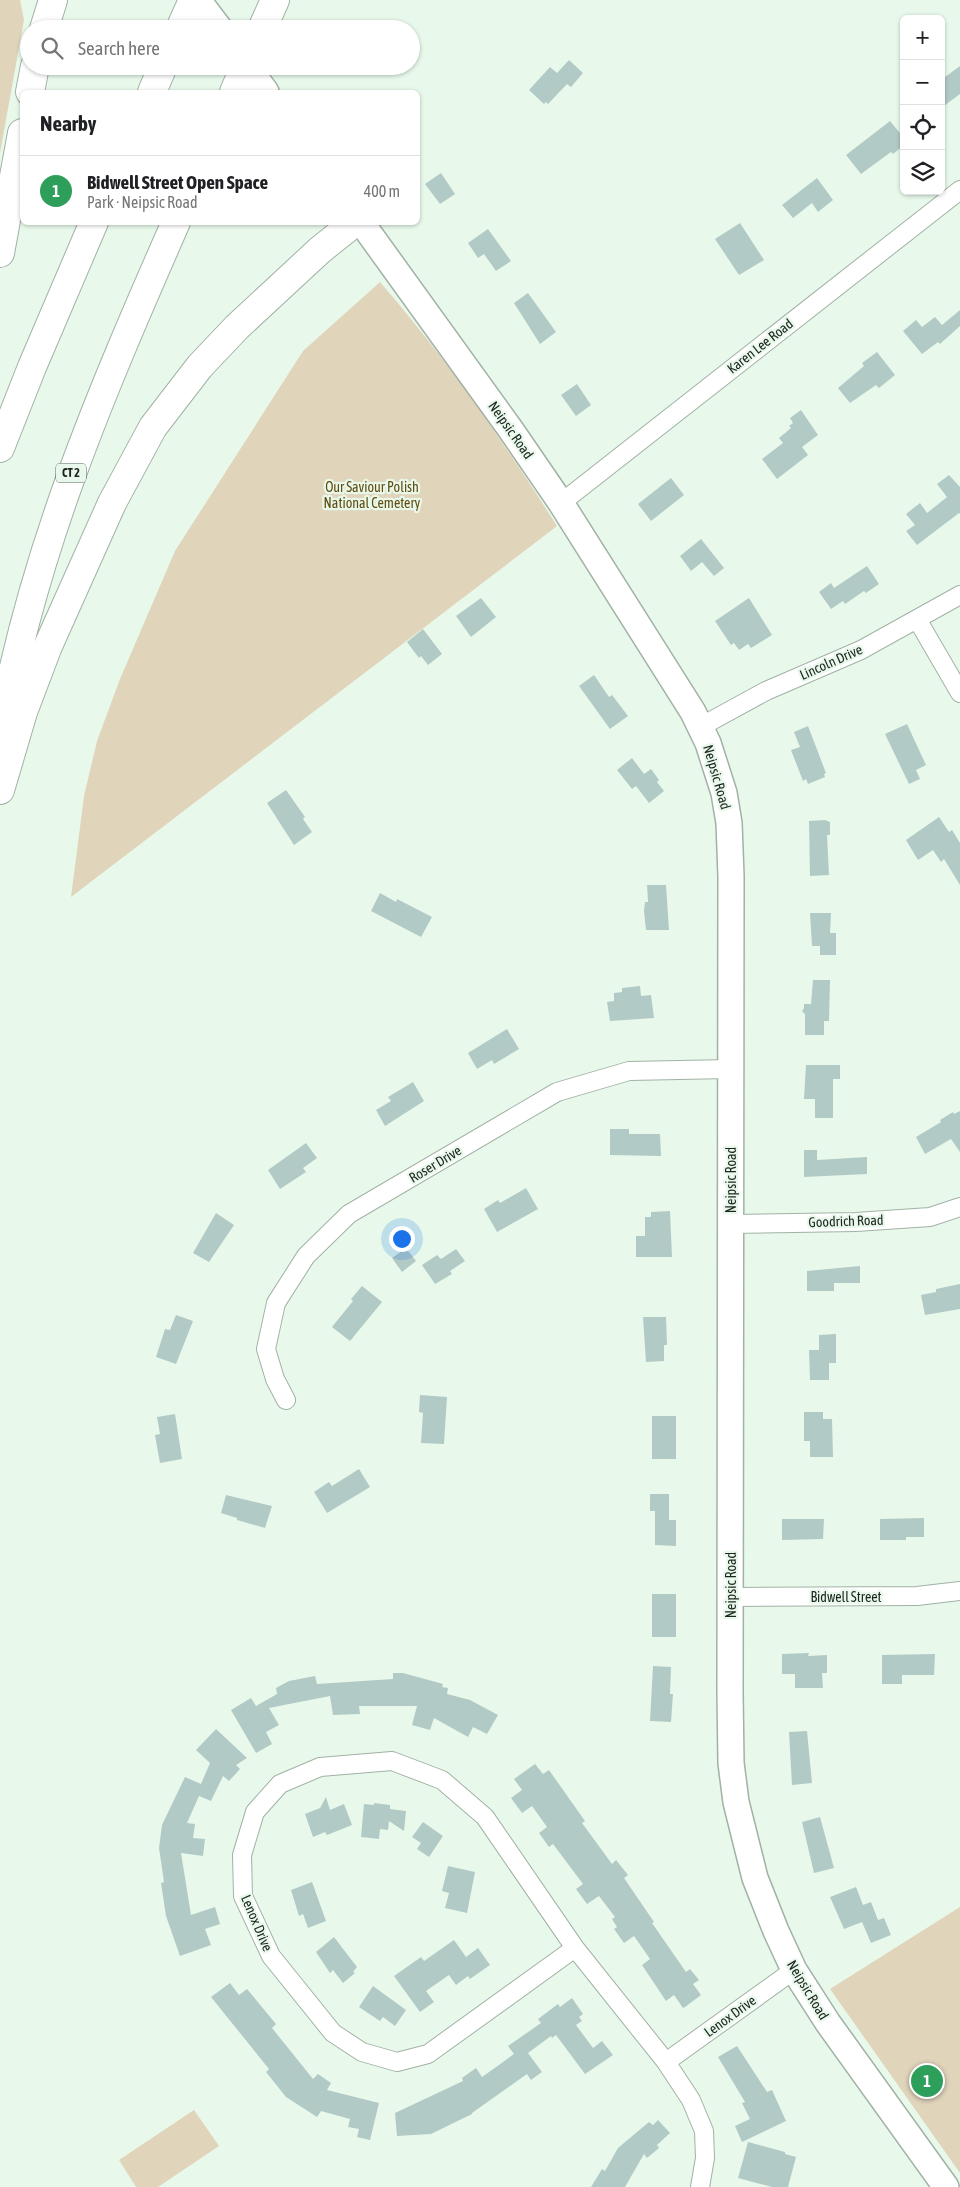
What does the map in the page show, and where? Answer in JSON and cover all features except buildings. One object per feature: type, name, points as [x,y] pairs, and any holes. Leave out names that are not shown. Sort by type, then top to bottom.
[{"type":"highway","points":[[47,20],[53,0]]},
{"type":"highway","points":[[266,20],[274,0]]},
{"type":"highway","points":[[30,90],[33,75]]},
{"type":"highway","points":[[153,90],[159,75]]},
{"type":"highway","points":[[0,253],[20,144]]},
{"type":"highway","points":[[0,448],[35,359],[93,225]]},
{"type":"highway","name":"CT 2","points":[[0,735],[29,605],[59,506],[108,379],[175,225]]},
{"type":"highway","points":[[0,790],[23,712],[48,646],[112,503],[146,438],[181,389],[215,349],[305,264],[352,225]]},
{"type":"street","points":[[189,12],[204,20]]},
{"type":"street","points":[[240,79],[262,90]]},
{"type":"street","name":"Karen Lee Road","points":[[561,503],[960,190]]},
{"type":"street","name":"Neipsic Road","points":[[363,225],[511,430],[561,503],[643,631],[700,727],[708,743],[722,785],[729,823],[731,876],[731,1763],[736,1802],[755,1878],[794,1970],[828,2023],[946,2187]]},
{"type":"street","name":"Lincoln Drive","points":[[700,727],[766,691],[861,650],[960,595]]},
{"type":"street","points":[[917,619],[960,693]]},
{"type":"street","name":"Roser Drive","points":[[286,1400],[275,1379],[266,1349],[276,1304],[306,1256],[349,1214],[557,1092],[629,1070],[730,1070]]},
{"type":"street","name":"Goodrich Road","points":[[731,1224],[865,1221],[930,1217],[960,1207]]},
{"type":"street","name":"Bidwell Street","points":[[732,1597],[917,1596],[960,1591]]},
{"type":"street","name":"Lenox Drive","points":[[574,1948],[428,2054],[397,2062],[362,2052],[333,2033],[271,1956],[243,1896],[242,1855],[255,1812],[280,1784],[320,1767],[392,1762],[442,1780],[486,1817],[574,1948],[666,2062],[690,2100],[704,2131],[705,2158],[700,2187]]},
{"type":"street","name":"Lenox Drive","points":[[666,2062],[794,1970]]},
{"type":"green space","points":[[0,0],[20,0],[24,20],[20,20],[20,42],[0,153]]},
{"type":"green space","name":"Our Saviour Polish National Cemetery","points":[[380,282],[451,370],[557,526],[71,897],[84,796],[97,741],[120,679],[175,551],[303,351]]},
{"type":"green space","points":[[960,1907],[960,2173],[830,1989]]},
{"type":"green space","points":[[194,2110],[219,2146],[158,2187],[136,2187],[119,2160]]},
{"type":"place","name":"Bidwell Street Open Space","points":[[927,2081]]}]
